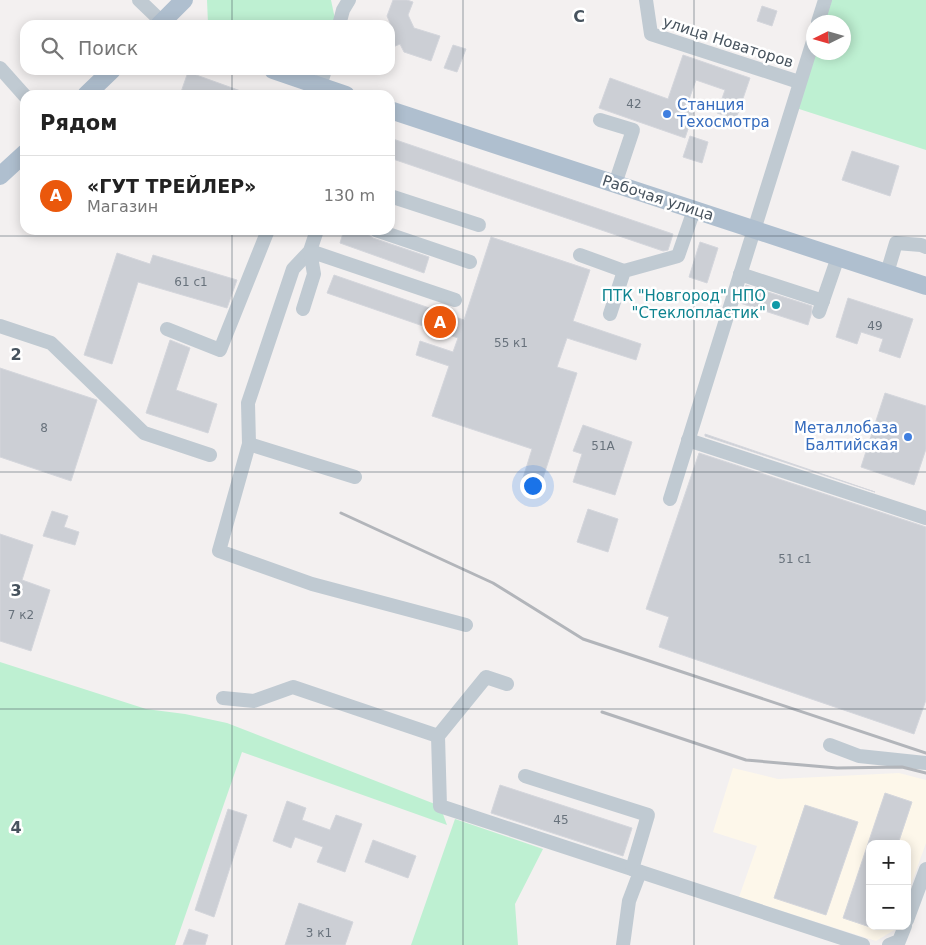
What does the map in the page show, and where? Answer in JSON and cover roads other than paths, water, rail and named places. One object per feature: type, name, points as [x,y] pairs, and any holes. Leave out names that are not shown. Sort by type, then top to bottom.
[{"type":"main road","points":[[166,20],[184,0]]},
{"type":"main road","points":[[91,90],[107,75]]},
{"type":"main road","points":[[290,75],[335,90]]},
{"type":"main road","name":"Рабочая улица","points":[[395,112],[926,286]]},
{"type":"main road","points":[[0,176],[20,158]]},
{"type":"street","points":[[139,0],[159,20]]},
{"type":"street","name":"улица Новаторов","points":[[646,0],[651,34],[799,82]]},
{"type":"street","points":[[821,15],[826,0]]},
{"type":"street","points":[[340,20],[344,3]]},
{"type":"street","points":[[670,499],[806,60]]},
{"type":"street","points":[[0,68],[20,90]]},
{"type":"street","points":[[600,120],[633,130],[615,184]]},
{"type":"street","points":[[395,198],[479,225]]},
{"type":"street","points":[[580,255],[624,271],[678,256],[694,210]]},
{"type":"street","points":[[167,329],[220,350],[266,235]]},
{"type":"street","points":[[315,235],[310,251],[293,268],[248,403],[248,444],[219,551],[312,584],[466,625]]},
{"type":"street","points":[[391,235],[470,262]]},
{"type":"street","points":[[887,273],[896,244],[926,247]]},
{"type":"street","points":[[310,251],[455,300]]},
{"type":"street","points":[[303,309],[314,274],[310,251]]},
{"type":"street","points":[[740,274],[821,306],[838,257]]},
{"type":"street","points":[[610,314],[624,271]]},
{"type":"street","points":[[0,326],[51,343],[144,433],[210,455]]},
{"type":"street","points":[[688,440],[926,518]]},
{"type":"street","points":[[248,444],[355,477]]},
{"type":"street","points":[[507,684],[486,677],[438,736],[440,806],[863,945]]},
{"type":"street","points":[[223,698],[254,701],[293,687],[438,736]]},
{"type":"street","points":[[830,746],[858,756],[926,762]]},
{"type":"street","points":[[525,776],[648,815],[623,945]]},
{"type":"street","points":[[911,912],[923,886],[926,869]]},
{"type":"street","points":[[889,945],[899,942],[904,930]]},
{"type":"railway","points":[[341,513],[493,583],[583,639],[926,753]]},
{"type":"railway","points":[[602,712],[746,760],[837,768],[902,767],[926,773]]},
{"type":"place","name":"Станция Техосмотра","points":[[667,114]]},
{"type":"place","name":"ПТК \"Новгород\" НПО \"Стеклопластик\"","points":[[776,305]]},
{"type":"place","name":"«ГУТ ТРЕЙЛЕР»","points":[[440,322]]},
{"type":"place","name":"Металлобаза Балтийская","points":[[908,437]]}]
